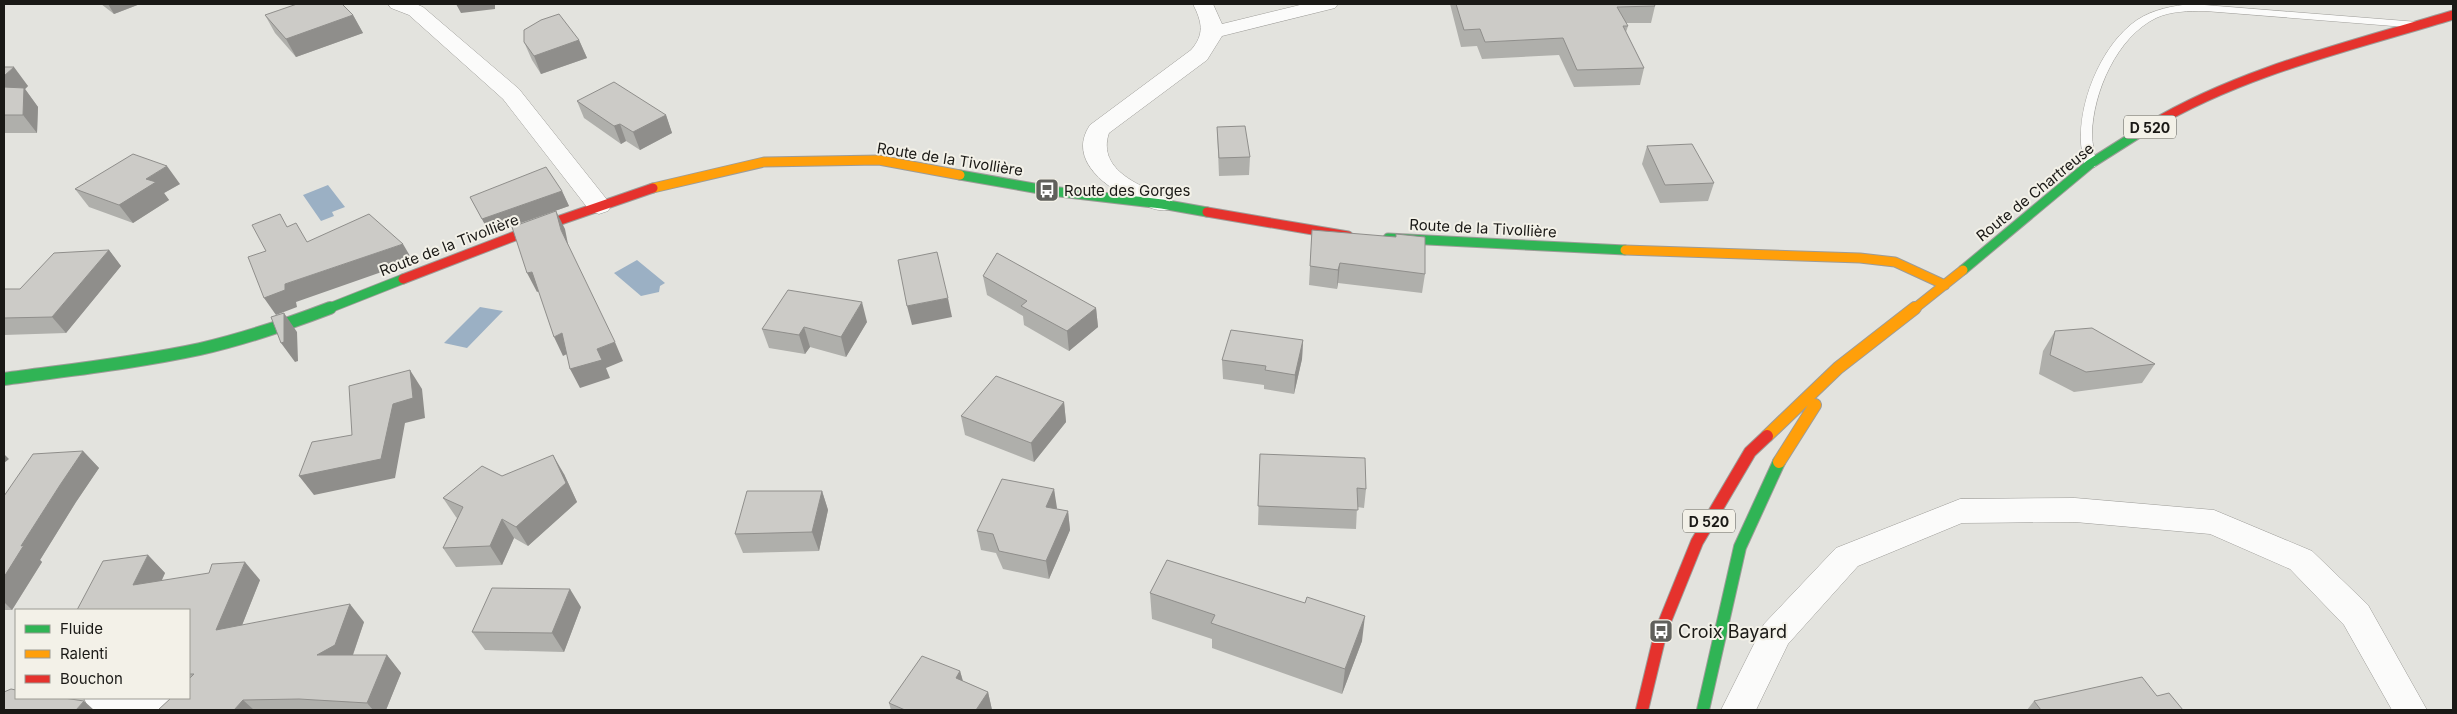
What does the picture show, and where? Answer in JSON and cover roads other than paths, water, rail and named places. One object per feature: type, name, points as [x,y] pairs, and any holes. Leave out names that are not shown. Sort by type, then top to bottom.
[{"type":"main road","name":"Route de Chartreuse","points":[[1642,710],[1661,631],[1697,542],[1750,452],[1838,368],[1945,285],[2090,164],[2166,116],[2235,84],[2453,15]]},
{"type":"main road","name":"Route de la Tivollière","points":[[4,379],[109,365],[200,349],[280,326],[647,189],[764,162],[880,160],[1047,190],[1162,204],[1345,236],[1674,252],[1860,258],[1895,262],[1945,285]]},
{"type":"main road","name":"Route de Chartreuse","points":[[1703,710],[1740,547],[1779,462],[1838,368]]},
{"type":"street","points":[[398,4],[416,11],[511,94],[600,206]]},
{"type":"street","points":[[1162,204],[1118,184],[1106,172],[1094,145],[1098,130],[1199,55],[1210,43],[1214,32],[1203,4]]},
{"type":"street","points":[[1214,32],[1328,4]]},
{"type":"street","points":[[1738,710],[1776,634],[1847,557],[1960,511],[2076,510],[2214,522],[2301,560],[2356,615],[2410,710]]},
{"type":"street","points":[[106,699],[161,710]]},
{"type":"lane","points":[[2090,164],[2086,132],[2091,105],[2104,67],[2137,24],[2154,15],[2181,8],[2212,8],[2364,19],[2418,25]]},
{"type":"water","points":[[328,185],[345,207],[332,212],[334,216],[321,221],[303,195]]},
{"type":"water","points":[[637,260],[665,283],[660,286],[659,292],[641,296],[614,273]]},
{"type":"water","points":[[480,307],[503,311],[467,348],[444,343]]},
{"type":"place","name":"Route des Gorges","points":[[1047,190]]},
{"type":"place","name":"Croix Bayard","points":[[1661,631]]}]
